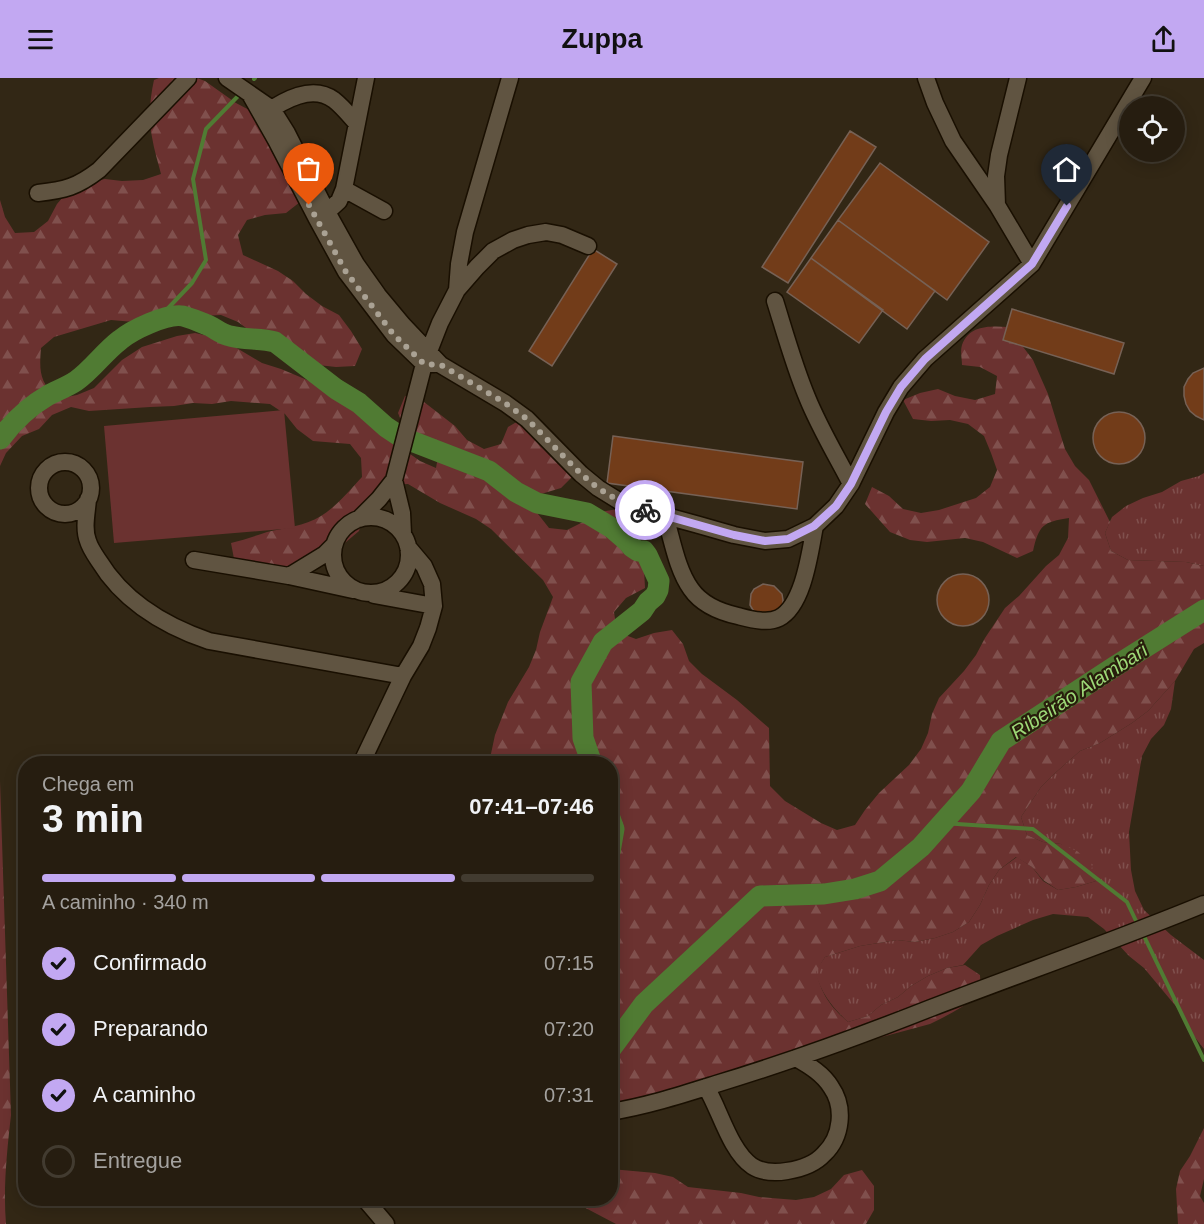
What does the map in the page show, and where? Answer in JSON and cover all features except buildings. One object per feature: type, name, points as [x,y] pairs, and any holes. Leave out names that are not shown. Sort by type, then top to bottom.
[{"type":"street","points":[[38,193],[58,191],[87,180],[188,78]]},
{"type":"street","points":[[227,78],[249,93],[286,133],[356,264],[426,358]]},
{"type":"street","points":[[327,212],[339,201],[344,189],[366,78]]},
{"type":"street","points":[[458,290],[459,264],[465,232],[510,78]]},
{"type":"street","points":[[926,78],[953,141],[997,205],[1032,264]]},
{"type":"street","points":[[997,205],[996,176],[999,155],[1018,78]]},
{"type":"street","points":[[267,112],[276,140],[346,272],[394,335],[426,358],[505,403],[527,419],[581,474],[619,501],[734,535],[765,541],[788,539],[814,526],[836,506],[851,484],[886,412],[901,387],[925,359],[1032,264],[1143,78]]},
{"type":"street","points":[[267,112],[303,94],[323,94],[338,103],[357,124]]},
{"type":"street","points":[[344,189],[384,211]]},
{"type":"street","points":[[359,519],[379,499],[395,475],[426,358],[440,323],[458,290],[477,267],[493,251],[528,235],[546,232],[562,235],[588,246]]},
{"type":"street","points":[[775,301],[807,398],[851,484]]},
{"type":"street","points":[[88,540],[86,521],[91,482],[81,467],[64,461],[56,463],[42,474],[38,491],[41,500],[88,540],[110,577],[123,591],[161,620],[209,641],[403,676]]},
{"type":"street","points":[[333,546],[334,567],[346,585],[362,592],[384,592],[396,585],[405,574],[409,561],[395,475]]},
{"type":"street","points":[[53,512],[61,514],[77,512],[88,500]]},
{"type":"street","points":[[665,516],[681,567],[691,589],[704,602],[724,613],[765,621],[779,618],[792,606],[802,587],[809,562],[814,526]]},
{"type":"street","points":[[289,576],[325,554],[347,525],[359,519],[371,517],[383,519],[394,525],[424,566],[432,584],[434,606],[421,646],[403,676],[365,756]]},
{"type":"street","points":[[194,560],[289,576],[434,606]]},
{"type":"street","points":[[618,1110],[650,1104],[706,1087],[852,1039],[1130,935],[1204,904]]},
{"type":"street","points":[[706,1087],[740,1154],[751,1165],[764,1171],[794,1170],[813,1163],[824,1155],[833,1143],[840,1115],[838,1100],[823,1076],[796,1058]]},
{"type":"street","points":[[371,1206],[386,1224]]},
{"type":"green space","points":[[197,78],[253,112],[300,202],[286,213],[247,220],[238,235],[243,255],[278,271],[322,306],[339,315],[362,349],[355,366],[318,365],[300,361],[268,344],[238,322],[221,315],[183,317],[146,323],[111,320],[54,337],[41,348],[42,376],[56,399],[77,395],[94,388],[122,360],[142,347],[195,333],[230,344],[262,363],[281,369],[348,399],[389,439],[420,461],[436,468],[439,451],[406,432],[398,413],[405,396],[424,402],[455,426],[467,440],[484,449],[501,444],[508,427],[525,417],[574,475],[561,488],[541,494],[538,514],[549,528],[567,530],[600,512],[618,509],[635,516],[640,534],[638,551],[644,569],[645,588],[626,598],[614,612],[617,632],[636,639],[672,630],[683,644],[689,661],[769,728],[770,786],[785,801],[837,830],[855,825],[879,793],[909,765],[921,749],[939,698],[976,655],[1005,608],[1059,555],[1068,538],[1069,518],[1053,521],[1040,530],[1033,551],[1017,558],[983,542],[965,538],[927,542],[910,540],[890,532],[865,504],[872,487],[889,496],[903,509],[921,513],[939,510],[976,498],[990,487],[997,470],[984,436],[968,424],[950,420],[913,419],[903,400],[938,389],[955,396],[975,400],[995,394],[997,376],[980,367],[962,365],[961,347],[965,338],[975,330],[987,327],[1008,327],[1033,360],[1048,394],[1065,449],[1075,466],[1089,480],[1110,522],[1105,533],[1111,551],[1128,560],[1186,562],[1204,566],[1204,643],[1194,649],[1175,681],[1148,711],[1100,743],[1080,751],[1041,787],[1021,817],[1027,835],[1077,851],[1091,863],[1096,881],[1058,890],[1043,880],[1032,867],[1016,857],[999,870],[969,922],[953,932],[915,942],[897,940],[860,946],[825,957],[816,972],[828,1000],[848,1022],[868,1016],[911,986],[947,968],[965,965],[980,975],[981,994],[930,1024],[618,1108],[618,756],[490,756],[495,735],[508,702],[529,667],[536,650],[553,597],[543,580],[491,529],[408,484],[389,485],[364,513],[359,531],[346,542],[313,562],[278,570],[235,564],[231,543],[301,524],[321,516],[343,498],[362,477],[361,458],[350,444],[313,441],[297,429],[285,414],[270,404],[231,401],[89,411],[71,407],[52,415],[39,429],[22,436],[6,453],[0,466],[0,200],[5,217],[15,233],[34,232],[48,221],[57,204],[69,190],[105,179],[143,180],[161,174],[151,130],[150,115],[154,80]]},
{"type":"green space","points":[[284,410],[295,528],[114,543],[104,426]]},
{"type":"green space","points":[[1204,473],[1204,566],[1186,562],[1128,560],[1111,551],[1105,533],[1112,517],[1126,506]]},
{"type":"green space","points":[[1175,681],[1171,709],[1164,725],[1151,739],[1142,756],[1129,832],[1131,870],[1135,891],[1144,910],[1171,935],[1204,960],[1204,1049],[1187,1027],[1179,1010],[1144,968],[1129,956],[1104,929],[1088,917],[1053,914],[997,936],[981,945],[963,965],[947,968],[928,976],[898,997],[881,1005],[868,1016],[848,1022],[824,993],[815,972],[825,957],[860,946],[897,940],[915,942],[953,932],[969,922],[999,870],[1017,857],[1032,867],[1043,881],[1058,890],[1096,881],[1061,844],[1043,842],[1027,835],[1021,817],[1041,787],[1080,751],[1100,743],[1132,723],[1148,711]]},
{"type":"green space","points":[[0,781],[11,1115],[5,1183],[6,1224],[0,1224]]},
{"type":"green space","points":[[1204,1128],[1204,1179],[1200,1196],[1204,1203],[1204,1224],[1178,1224],[1176,1189],[1180,1171]]},
{"type":"green space","points":[[618,1170],[673,1177],[688,1187],[796,1200],[814,1197],[831,1189],[844,1175],[862,1170],[874,1186],[874,1210],[866,1224],[616,1224],[582,1206],[618,1206]]},
{"type":"waterway","points":[[154,323],[192,283],[206,260],[193,179],[206,129],[240,94]]},
{"type":"waterway","name":"Ribeirão Alambari","points":[[0,439],[27,410],[40,400],[76,381],[125,336],[159,320],[183,316],[208,325],[226,335],[275,342],[336,389],[359,403],[401,437],[489,471],[516,492],[537,503],[587,513],[612,528],[632,547],[638,551],[644,551],[659,581],[658,590],[642,611],[603,642],[581,682],[583,738],[589,756]]},
{"type":"waterway","name":"Ribeirão Alambari","points":[[618,1039],[644,1004],[760,896],[824,894],[855,889],[880,881],[921,847],[971,791],[1001,741],[1204,610]]},
{"type":"waterway","points":[[942,823],[1033,829],[1127,902],[1138,925]]},
{"type":"waterway","points":[[1143,934],[1204,1060]]},
{"type":"way so far","points":[[309,205],[346,272],[394,335],[424,364],[441,365],[505,403],[527,419],[581,474],[598,488],[619,501],[645,510]]},
{"type":"route","points":[[645,510],[734,535],[765,541],[788,539],[814,526],[836,506],[851,484],[886,412],[901,387],[925,359],[1032,264],[1067,206]]}]
